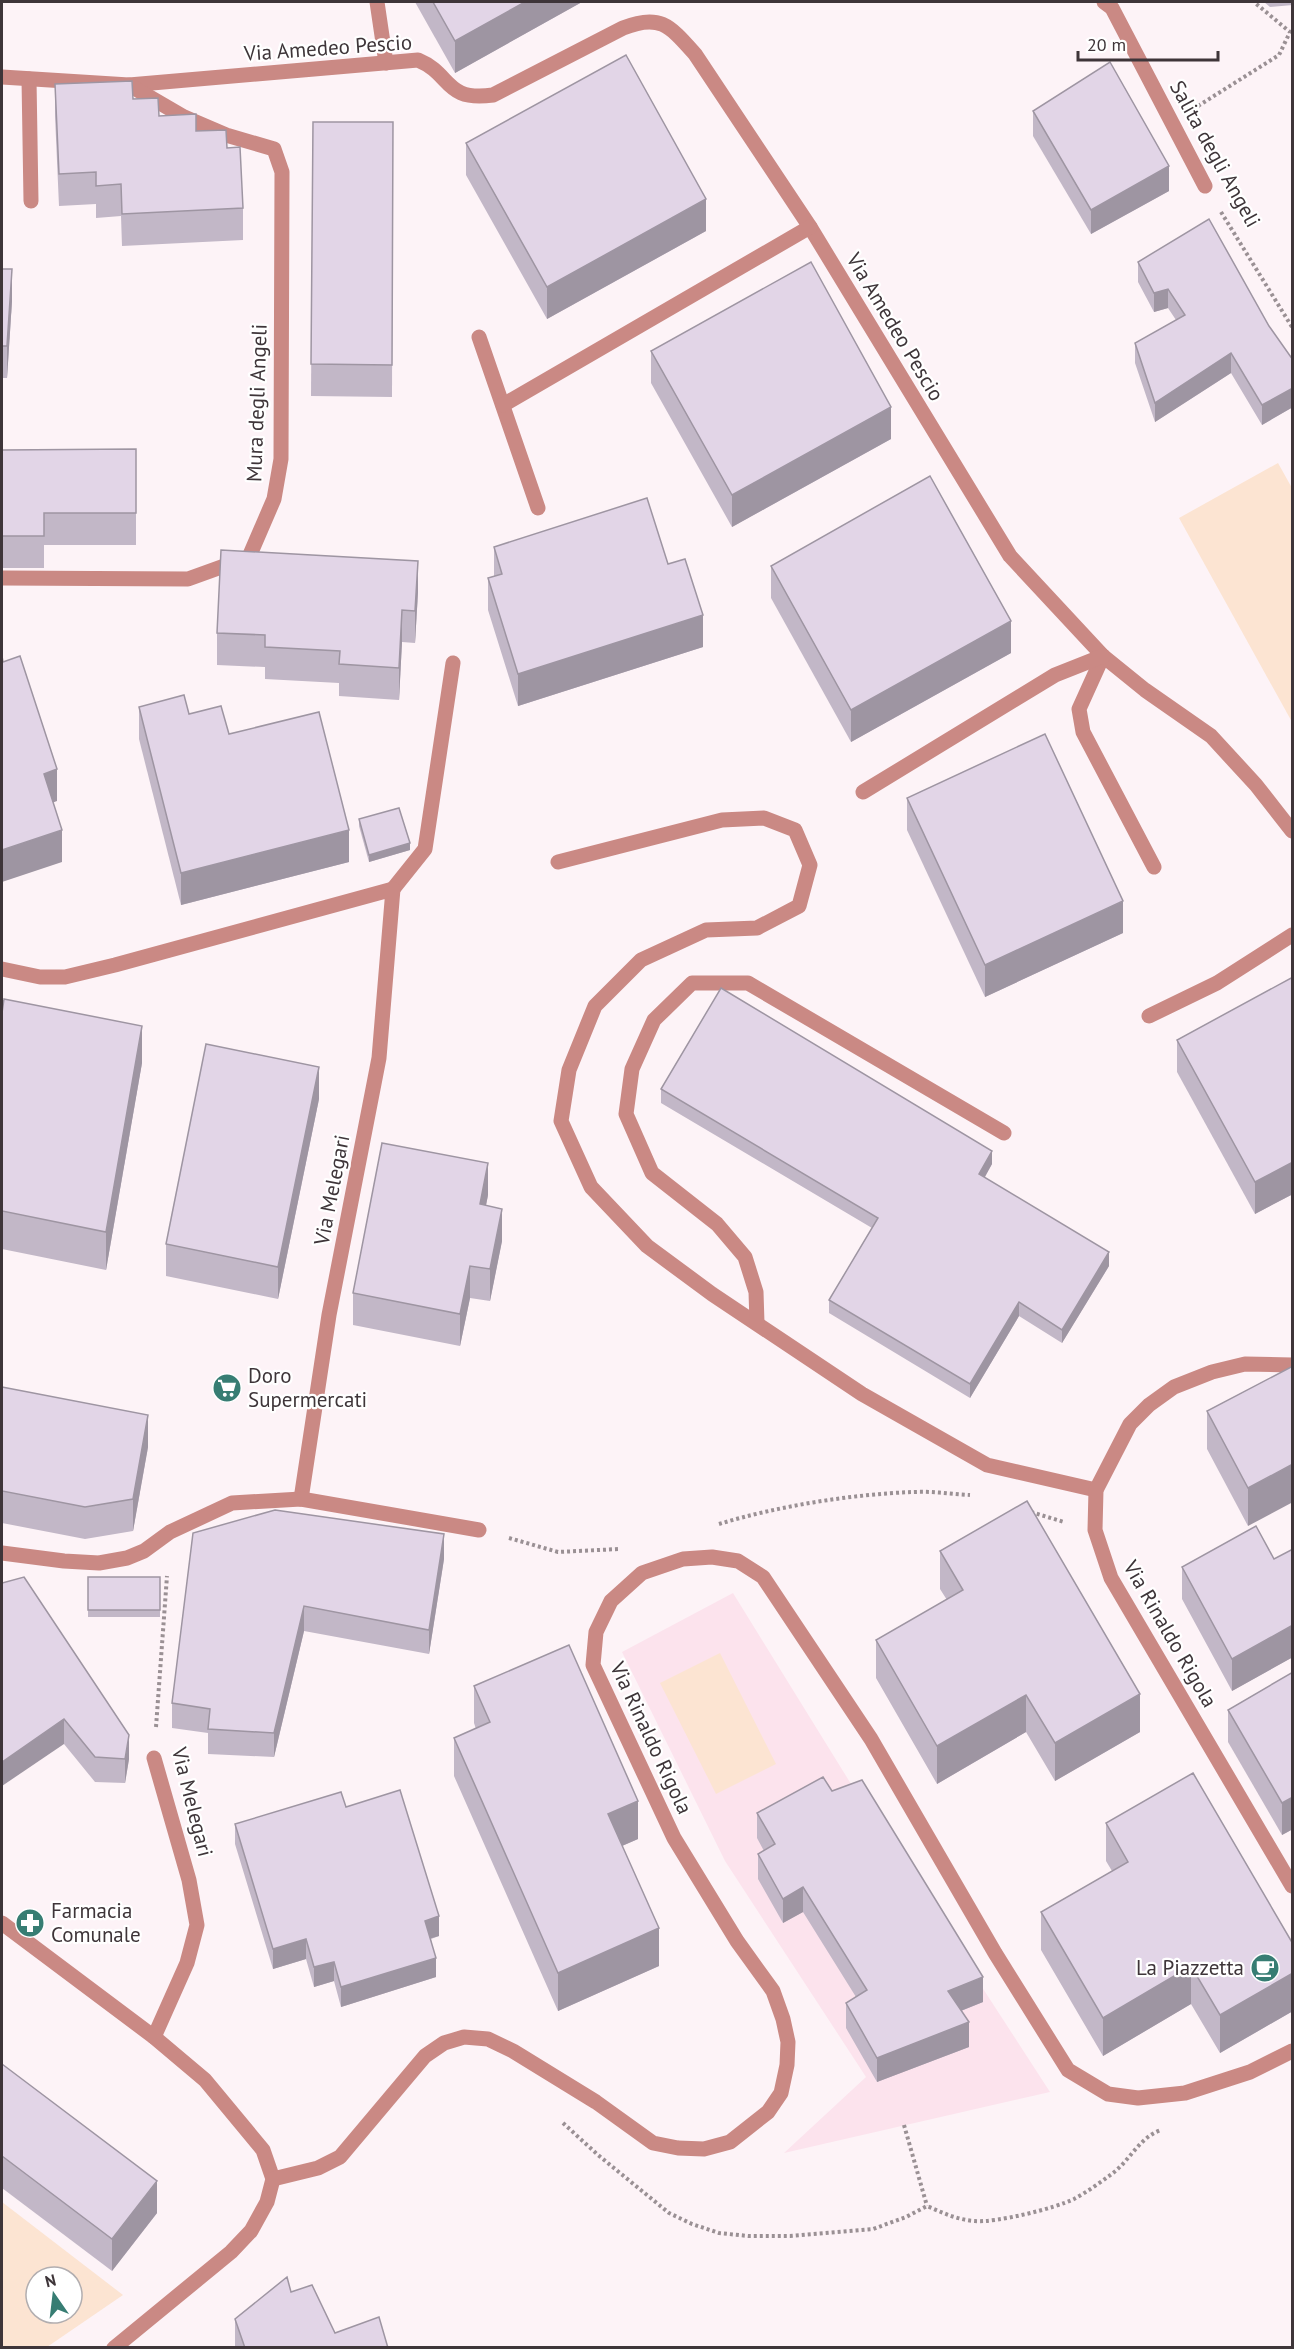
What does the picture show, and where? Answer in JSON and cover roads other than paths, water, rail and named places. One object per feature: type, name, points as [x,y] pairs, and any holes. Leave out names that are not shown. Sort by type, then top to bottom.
[{"type":"street","points":[[377,2],[386,63]]},
{"type":"street","name":"Salita degli Angeli","points":[[1104,2],[1112,8],[1205,186]]},
{"type":"street","name":"Via Amedeo Pescio","points":[[2,77],[129,85],[418,60],[431,65],[448,86],[462,95],[477,98],[493,95],[623,28],[641,21],[658,21],[677,34],[695,54],[810,227],[1010,556],[1103,657],[1210,736],[1256,785],[1293,831]]},
{"type":"street","points":[[29,79],[30,201]]},
{"type":"street","name":"Mura degli Angeli","points":[[2,578],[188,579],[249,557],[274,499],[281,459],[282,172],[274,149],[226,135],[184,117],[129,85]]},
{"type":"street","points":[[503,405],[810,227]]},
{"type":"street","points":[[480,337],[538,508]]},
{"type":"street","points":[[863,792],[1055,675],[1103,657]]},
{"type":"street","points":[[1103,657],[1079,709],[1083,732],[1154,867]]},
{"type":"street","points":[[2,969],[40,977],[65,976],[115,965],[393,889],[425,849],[453,663]]},
{"type":"street","points":[[558,862],[723,820],[764,818],[795,830],[810,865],[799,906],[757,928],[706,930],[641,960],[595,1006],[569,1070],[561,1121],[591,1187],[647,1246],[862,1394],[987,1465],[1096,1490]]},
{"type":"street","name":"Via Melegari","points":[[301,1499],[329,1315],[379,1058],[393,889]]},
{"type":"street","points":[[1149,1016],[1218,983],[1293,935]]},
{"type":"street","points":[[757,1323],[756,1292],[745,1257],[717,1224],[652,1173],[626,1114],[632,1069],[654,1020],[693,983],[748,983],[1004,1133]]},
{"type":"street","name":"Via Rinaldo Rigola","points":[[1293,1365],[1245,1364],[1212,1372],[1174,1387],[1149,1405],[1130,1424],[1096,1490],[1095,1530],[1111,1578],[1293,1886]]},
{"type":"street","points":[[2,1553],[99,1563],[127,1558],[144,1551],[170,1532],[232,1503],[301,1499],[479,1530]]},
{"type":"street","name":"Via Rinaldo Rigola","points":[[273,2179],[318,2168],[340,2157],[425,2056],[444,2043],[464,2037],[488,2039],[513,2051],[596,2102],[653,2143],[678,2148],[704,2149],[730,2142],[768,2112],[781,2093],[788,2065],[788,2042],[773,1990],[736,1941],[674,1838],[592,1665],[596,1632],[611,1601],[642,1573],[682,1559],[712,1557],[738,1561],[763,1577],[871,1739],[995,1953],[1068,2070],[1108,2094],[1138,2098],[1185,2093],[1250,2072],[1293,2051]]},
{"type":"street","name":"Via Melegari","points":[[154,1758],[189,1880],[197,1925],[187,1963],[154,2037]]},
{"type":"street","points":[[2,1923],[154,2037],[205,2080],[238,2117],[263,2150],[273,2179],[267,2202],[251,2231],[231,2252],[114,2348]]},
{"type":"place","name":"Doro Supermercati","points":[[227,1388]]},
{"type":"place","name":"Farmacia Comunale","points":[[30,1923]]},
{"type":"place","name":"La Piazzetta","points":[[1265,1968]]}]
